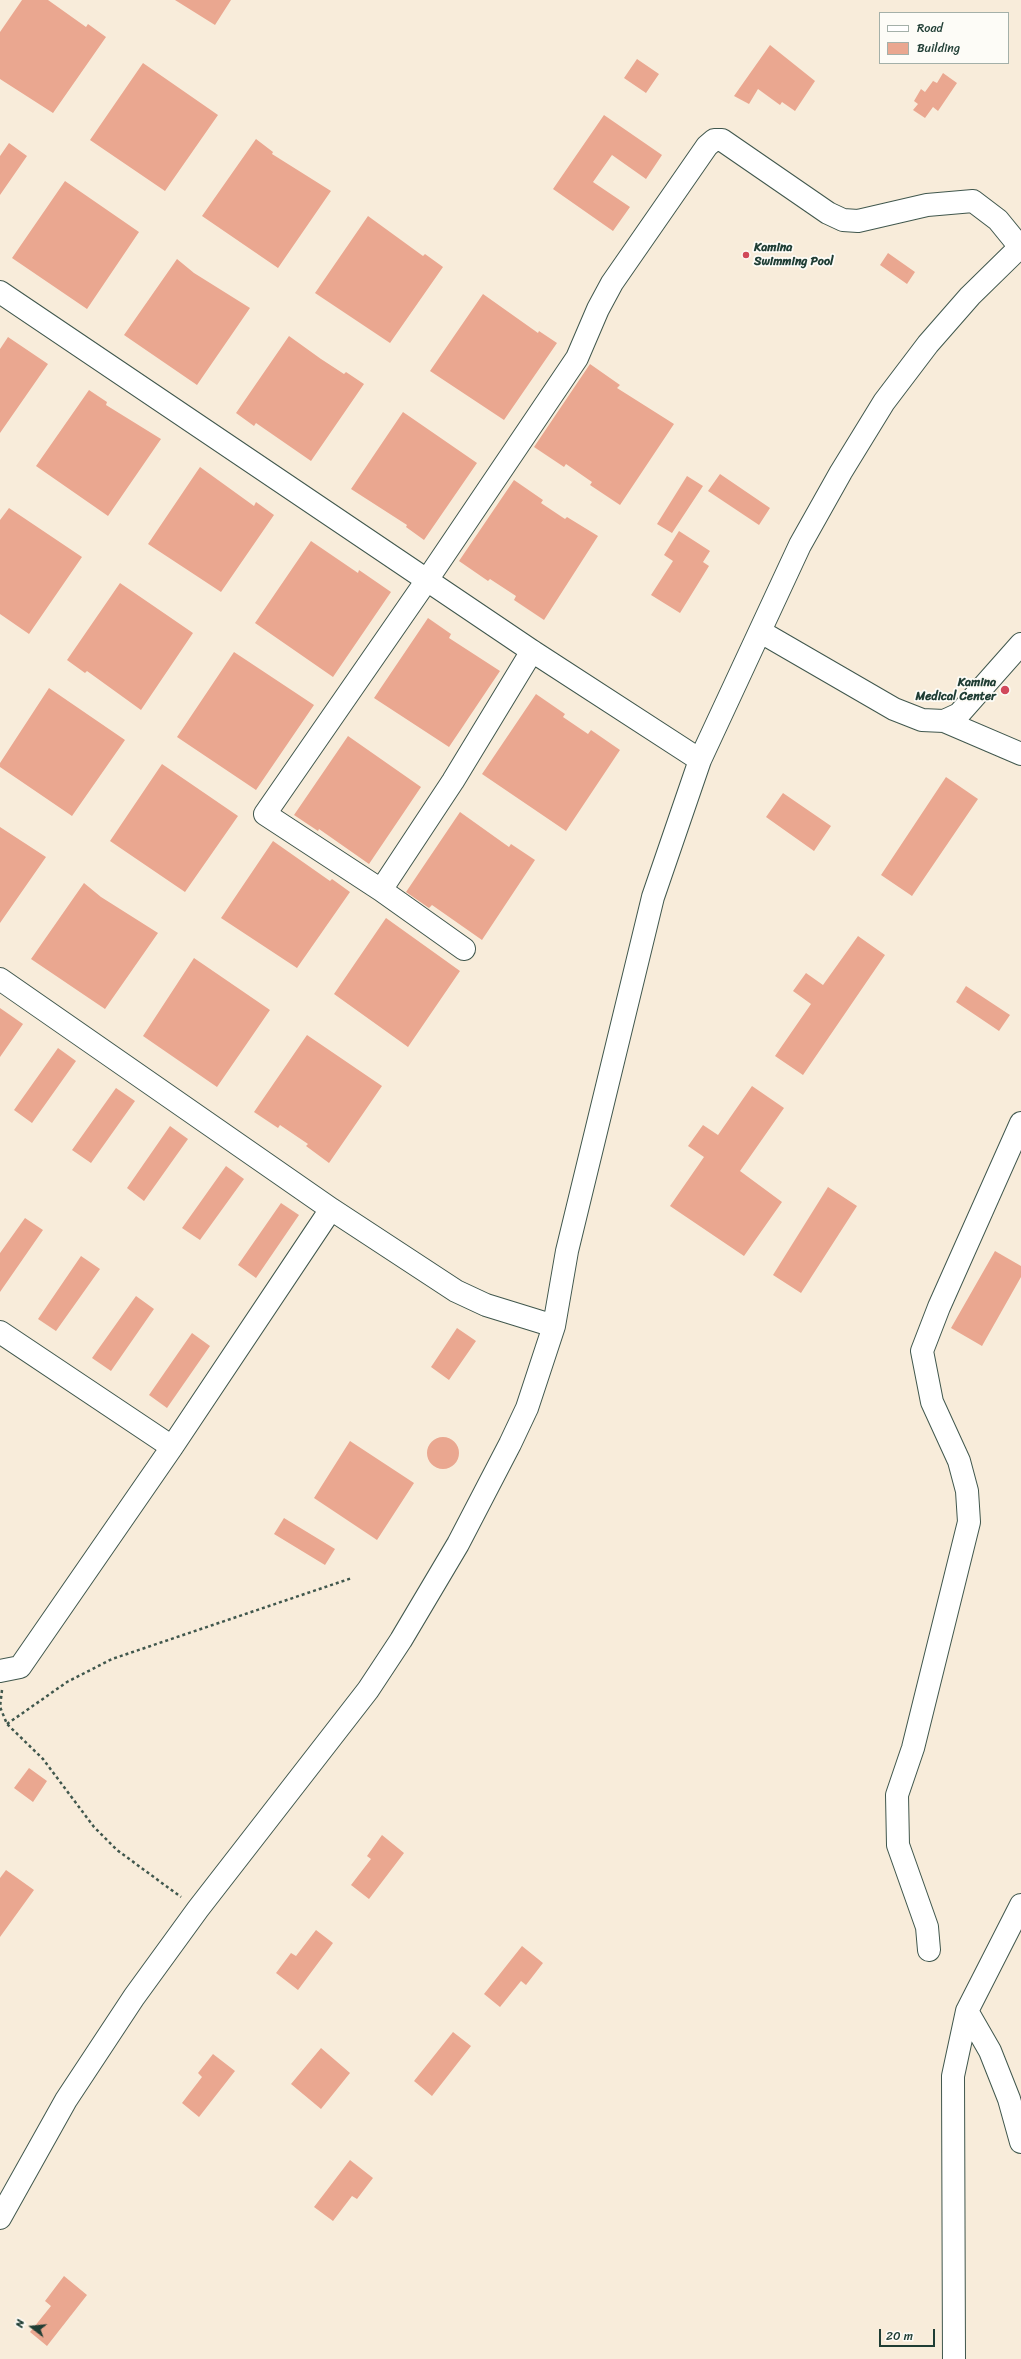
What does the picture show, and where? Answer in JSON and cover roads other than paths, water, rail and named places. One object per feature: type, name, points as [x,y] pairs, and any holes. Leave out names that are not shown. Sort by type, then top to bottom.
[{"type":"street","points":[[0,2218],[79,2080],[134,1997],[198,1909],[368,1690],[401,1640],[458,1544],[510,1444],[526,1408],[554,1326],[567,1251],[653,897],[700,760],[761,632],[800,544],[841,472],[884,402],[938,332],[970,296],[1021,247],[998,220],[973,201],[927,205],[858,221],[843,220],[828,213],[722,140],[714,140],[707,146],[612,283],[598,309],[577,358],[427,580],[264,814],[381,890],[464,949]]},
{"type":"street","points":[[0,292],[532,651],[700,760]]},
{"type":"street","points":[[761,632],[894,710],[922,720],[944,721],[1021,754]]},
{"type":"street","points":[[944,721],[959,714],[1021,644]]},
{"type":"street","points":[[381,890],[453,781],[532,651]]},
{"type":"street","points":[[0,979],[331,1209],[456,1291],[486,1305],[554,1326]]},
{"type":"street","points":[[930,1950],[927,1927],[898,1845],[896,1795],[912,1748],[968,1522],[968,1491],[959,1461],[932,1402],[922,1352],[939,1307],[1021,1123]]},
{"type":"street","points":[[2,1671],[20,1667],[172,1447],[331,1209]]},
{"type":"street","points":[[1,1335],[172,1447]]},
{"type":"street","points":[[954,2359],[953,2076],[967,2011],[1021,1905]]},
{"type":"street","points":[[967,2011],[992,2058],[1009,2100],[1021,2142]]},
{"type":"place","name":"Kamina Swimming Pool","points":[[746,255]]},
{"type":"place","name":"Kamina Medical Center","points":[[1005,690]]}]
